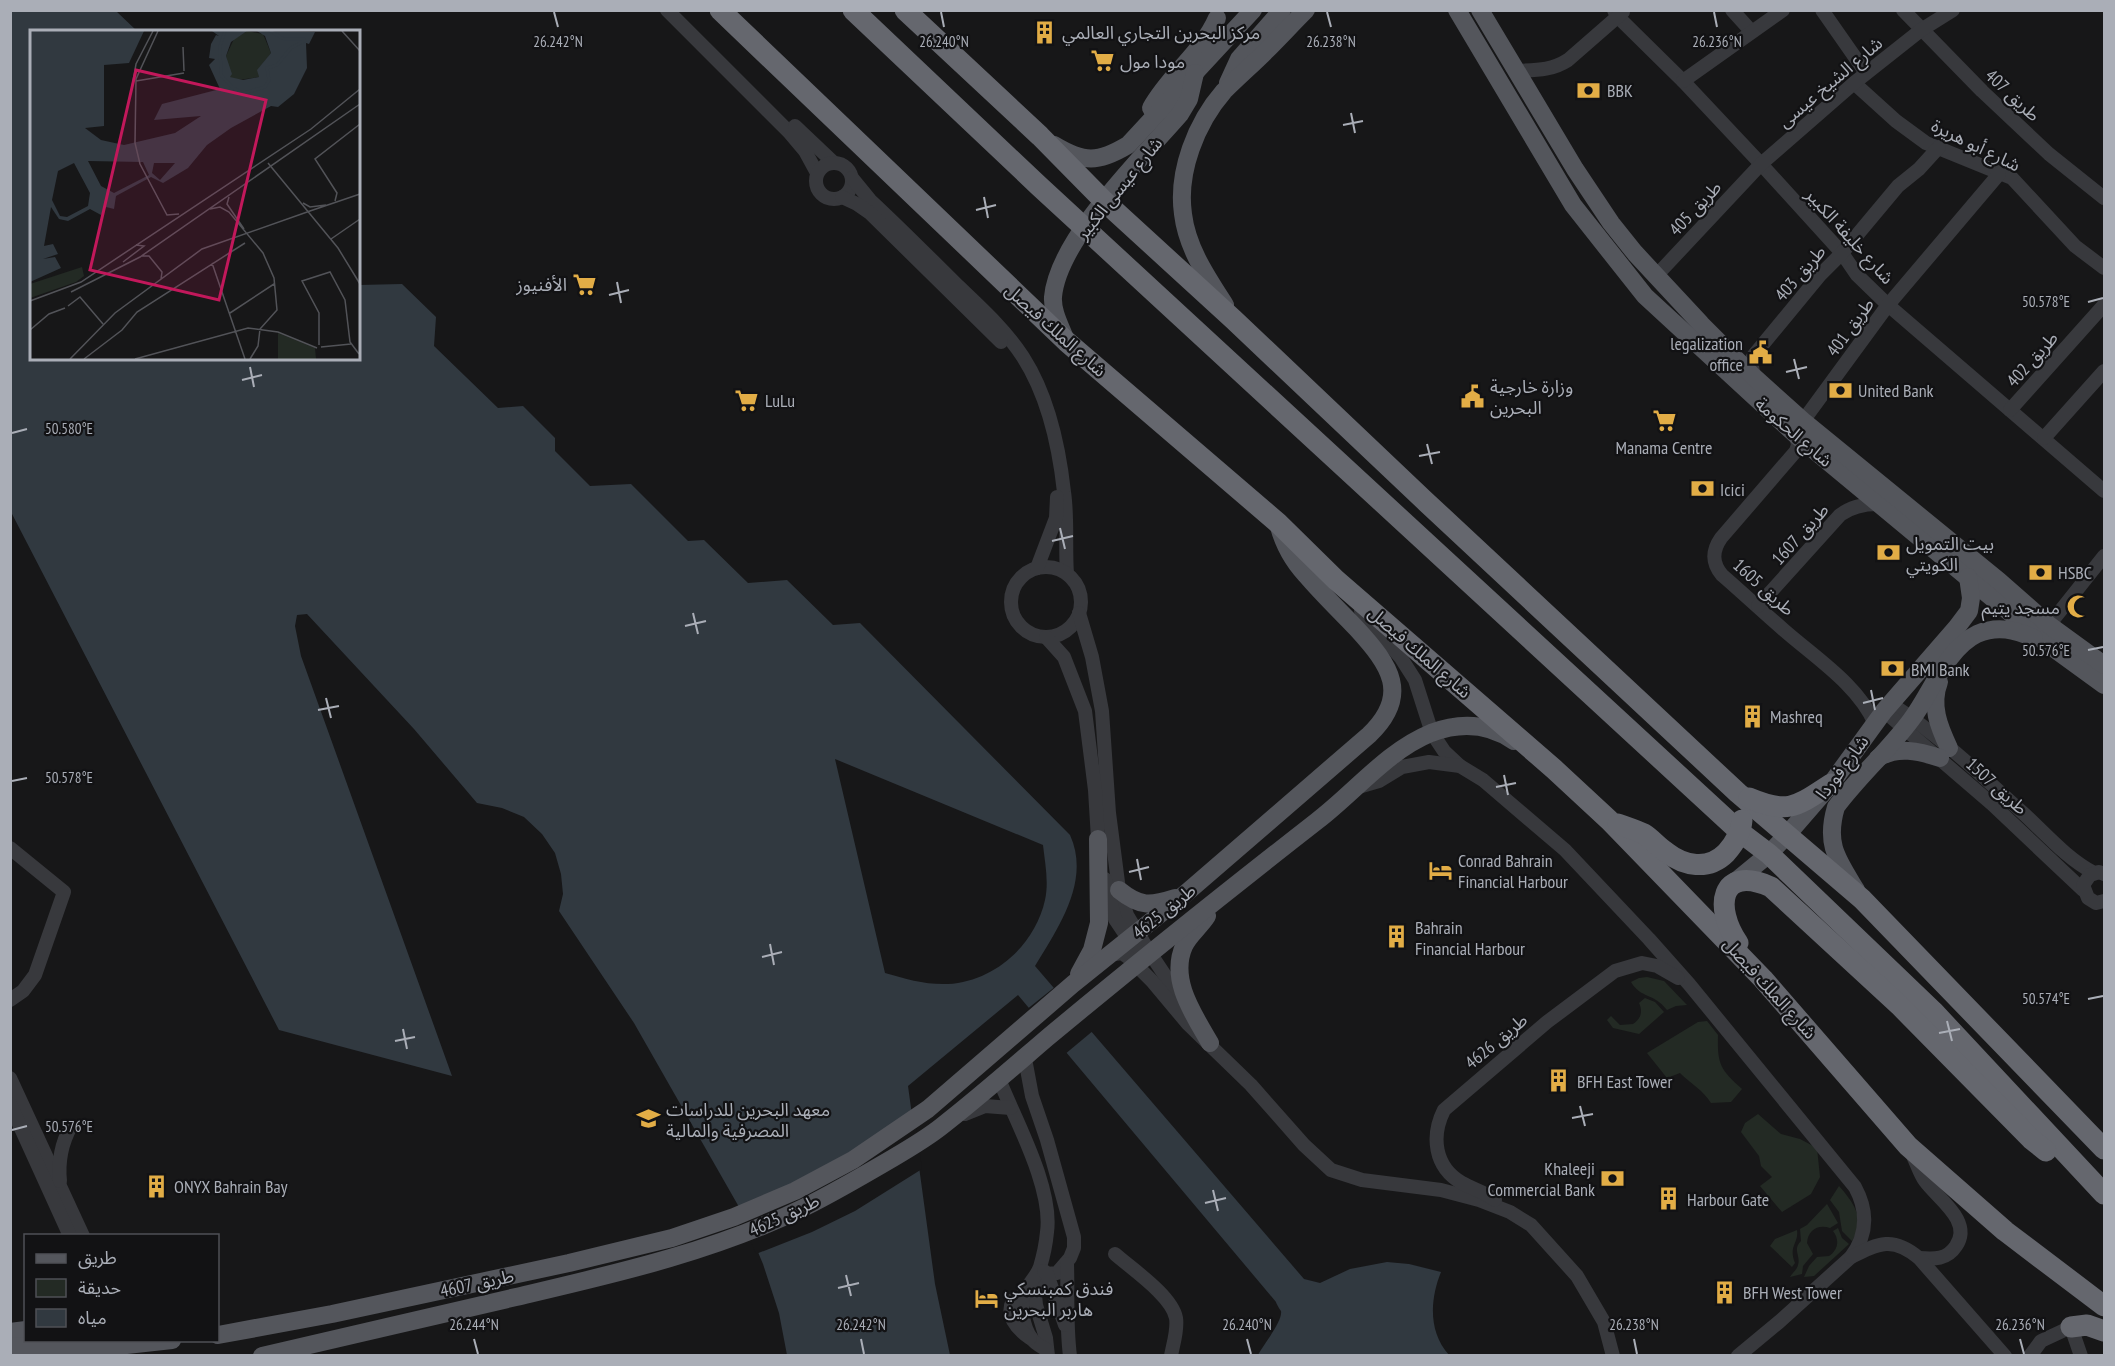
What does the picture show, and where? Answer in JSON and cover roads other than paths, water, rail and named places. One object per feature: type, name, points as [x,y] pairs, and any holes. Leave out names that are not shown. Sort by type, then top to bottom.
[{"type":"highway","points":[[853,10],[1083,227],[1740,832],[1769,854],[1933,1011],[2104,1194]]},
{"type":"highway","points":[[905,10],[1040,136],[1104,201],[1738,793],[1862,899],[2104,1149]]},
{"type":"highway","name":"شارع الملك فيصل","points":[[720,13],[1066,342],[1278,523],[1336,580],[1554,769],[1609,820],[1763,979],[1908,1146],[2005,1231],[2104,1306]]},
{"type":"highway","points":[[1738,793],[1768,806],[1788,807],[1838,790]]},
{"type":"highway","points":[[1609,820],[1645,834],[1666,853],[1685,864],[1710,863],[1732,846],[1740,832],[1742,812],[1738,793]]},
{"type":"highway","points":[[1763,979],[1736,940],[1726,922],[1723,908],[1730,886],[1746,880],[1757,881],[1771,887],[1899,1005],[2031,1139],[2104,1199]]},
{"type":"highway","points":[[2071,1327],[2087,1325],[2104,1331]]},
{"type":"main road","name":"شارع الحكومة","points":[[1455,10],[1573,205],[1645,296],[1799,428],[1999,581],[2049,625],[2104,665]]},
{"type":"main road","name":"شارع الحكومة","points":[[1480,10],[1575,169],[1611,223],[1656,276],[1754,376],[1799,428],[1878,504],[2049,645],[2104,685]]},
{"type":"main road","name":"شارع عيسى الكبير","points":[[1040,136],[1071,155],[1097,159],[1114,153],[1139,134],[1251,12]]},
{"type":"main road","points":[[1251,12],[1273,33]]},
{"type":"main road","name":"شارع عيسى الكبير","points":[[1233,319],[1204,273],[1194,252],[1183,214],[1182,192],[1185,170],[1199,128],[1223,92],[1289,13]]},
{"type":"main road","points":[[1139,134],[1161,91],[1206,39],[1217,18]]},
{"type":"main road","name":"شارع عيسى الكبير","points":[[1066,342],[1054,309],[1053,297],[1066,258],[1083,227],[1180,114],[1189,99],[1195,73]]},
{"type":"main road","name":"طريق 4625","points":[[734,1217],[795,1191],[843,1165],[928,1109],[1108,955],[1185,894],[1379,726],[1392,701],[1392,682],[1387,665],[1376,649],[1299,567],[1283,541],[1278,523]]},
{"type":"main road","name":"شارع فوردا","points":[[1838,790],[1883,713],[1969,611],[1971,598],[1968,577]]},
{"type":"main road","name":"شارع فوردا","points":[[1730,886],[1769,854],[1838,790],[1877,759],[1909,723],[1946,664],[1966,641],[1978,634],[1996,629],[2013,629],[2049,645]]},
{"type":"main road","points":[[1877,759],[1888,752],[1897,751],[1944,753],[1935,706],[1936,688],[1946,664]]},
{"type":"main road","name":"طريق 4625","points":[[742,1234],[803,1208],[940,1128],[1223,893],[1320,819],[1400,750],[1432,733],[1454,727],[1484,726],[1503,734],[1554,769]]},
{"type":"main road","points":[[1838,790],[1832,822],[1832,844],[1837,858],[1862,899]]},
{"type":"main road","points":[[1069,988],[1092,950],[1099,923],[1098,839]]},
{"type":"main road","points":[[1119,890],[1136,902],[1152,905],[1185,894]]},
{"type":"main road","points":[[1210,1043],[1191,1010],[1182,988],[1180,961],[1184,946],[1223,893]]},
{"type":"main road","name":"طريق 4607","points":[[219,1333],[237,1332],[332,1314],[569,1263],[672,1238],[734,1217]]},
{"type":"main road","name":"طريق 4607","points":[[262,1356],[637,1268],[677,1257],[742,1234]]},
{"type":"main road","points":[[10,1346],[101,1349],[163,1342]]},
{"type":"street","points":[[667,10],[789,132],[805,151],[817,173],[816,184],[821,194],[831,199],[842,197],[850,190],[852,178]]},
{"type":"street","points":[[677,10],[833,162],[844,165],[870,200],[1009,338],[1031,372],[1044,401],[1062,477],[1066,508],[1067,574]]},
{"type":"street","points":[[1732,10],[1751,31]]},
{"type":"street","points":[[1683,81],[1783,10]]},
{"type":"street","points":[[1822,10],[1866,73]]},
{"type":"street","name":"طريق 407","points":[[1903,10],[2049,154],[2104,198]]},
{"type":"street","name":"شارع الشيخ عيسى","points":[[1761,164],[1866,73],[1921,30],[1953,10]]},
{"type":"street","points":[[1515,71],[1548,70],[1558,66],[1568,60],[1618,12]]},
{"type":"street","name":"شارع خليفة الكبير","points":[[1618,12],[1842,253],[1857,275],[1888,305],[2104,492]]},
{"type":"street","name":"شارع أبو هريرة","points":[[1854,83],[1896,121],[1926,143],[2012,178],[2075,246],[2104,268]]},
{"type":"street","name":"طريق 403","points":[[1754,376],[1751,361],[1754,355],[1898,186],[1923,165],[1939,147]]},
{"type":"street","points":[[817,173],[824,165],[833,162]]},
{"type":"street","name":"طريق 405","points":[[1656,276],[1761,164]]},
{"type":"street","name":"طريق 401","points":[[1799,428],[1888,305],[1999,174]]},
{"type":"street","points":[[842,197],[870,213],[987,327],[1002,344],[1027,382],[1043,425],[1056,494],[1056,519],[1036,568]]},
{"type":"street","name":"طريق 402","points":[[2010,410],[2104,306]]},
{"type":"street","points":[[2044,438],[2104,371]]},
{"type":"street","name":"طريق 1605","points":[[1799,428],[1798,445],[1793,455],[1714,549],[1716,568],[1825,664],[1869,709],[1883,713]]},
{"type":"street","name":"طريق 1607","points":[[1758,606],[1840,515],[1858,506],[1878,504]]},
{"type":"street","points":[[2049,625],[2104,556]]},
{"type":"street","points":[[1053,567],[1067,574],[1078,587],[1080,595],[1076,620],[1063,632],[1047,637],[1030,633],[1023,628],[1013,614],[1011,606],[1013,589],[1017,581],[1036,568],[1053,567]]},
{"type":"street","name":"طريق 4626","points":[[1336,580],[1381,637],[1401,658],[1416,680],[1432,733],[1444,751],[1460,766],[1483,780],[1565,850],[1689,984],[1855,1187],[1864,1211],[1864,1230],[1861,1241],[1851,1257],[1738,1356]]},
{"type":"street","points":[[1079,612],[1092,657],[1102,711],[1119,890],[1133,937]]},
{"type":"street","points":[[1047,637],[1064,657],[1085,711],[1095,790],[1098,839],[1111,908],[1133,937]]},
{"type":"street","name":"طريق 1507","points":[[1883,713],[1909,723],[1944,753],[2024,814],[2064,853],[2099,873]]},
{"type":"street","name":"طريق 1507","points":[[1944,753],[2084,890],[2088,898],[2092,901],[2104,901]]},
{"type":"street","name":"طريق 4626","points":[[1355,788],[1371,784],[1402,767],[1414,764],[1442,762],[1460,766]]},
{"type":"street","points":[[10,848],[61,890]]},
{"type":"street","points":[[2084,890],[2087,878],[2099,873]]},
{"type":"street","points":[[10,993],[27,971],[61,890]]},
{"type":"street","points":[[10,1000],[23,990],[35,975],[61,890]]},
{"type":"street","name":"طريق 4626","points":[[1133,937],[1152,981],[1188,1024],[1251,1084],[1304,1145],[1331,1170],[1362,1180],[1441,1191],[1503,1208]]},
{"type":"street","name":"طريق 4626","points":[[1108,955],[1122,953],[1142,959],[1210,1043]]},
{"type":"street","name":"طريق 4626","points":[[1613,1356],[1604,1322],[1577,1276],[1531,1225],[1448,1172],[1439,1156],[1435,1139],[1437,1123],[1444,1110],[1547,1022],[1615,971],[1642,963],[1657,966],[1689,984]]},
{"type":"street","points":[[921,1141],[938,1136],[964,1115],[1026,1064],[1042,1042]]},
{"type":"street","points":[[1026,1064],[1032,1096],[1072,1227],[1074,1248],[1066,1264],[1057,1273],[1043,1271]]},
{"type":"street","points":[[10,1078],[82,1234]]},
{"type":"street","points":[[1001,1084],[1026,1140],[1040,1180],[1048,1223],[1043,1271],[1035,1295],[1047,1338],[1047,1353]]},
{"type":"street","points":[[10,1104],[69,1234]]},
{"type":"street","points":[[964,1115],[985,1106],[1011,1108]]},
{"type":"street","points":[[62,1189],[60,1158],[65,1137],[71,1126]]},
{"type":"street","points":[[1908,1146],[1924,1180],[1957,1219],[1961,1234],[1958,1245],[1950,1255],[1938,1259],[1919,1258]]},
{"type":"street","points":[[1047,1233],[1072,1227]]},
{"type":"street","name":"طريق 4626","points":[[1851,1257],[1876,1245],[1890,1243],[1902,1246],[1919,1258],[2005,1356]]},
{"type":"street","points":[[1115,1254],[1151,1286],[1173,1310],[1177,1325],[1171,1356]]},
{"type":"street","points":[[1066,1264],[1068,1301],[1066,1327],[1070,1356]]},
{"type":"street","points":[[1043,1271],[1024,1296],[1023,1313],[1033,1340],[1047,1353]]},
{"type":"street","points":[[1043,1271],[1066,1327]]},
{"type":"street","points":[[2030,1356],[2041,1341],[2071,1327],[2081,1356]]},
{"type":"water","points":[[11,11],[116,11],[136,30],[30,30],[30,360],[360,360],[360,285],[402,284],[436,317],[434,346],[498,408],[523,406],[555,438],[555,451],[590,486],[631,484],[688,541],[704,540],[748,583],[787,580],[833,625],[860,623],[1070,835],[1077,870],[1074,887],[1062,920],[1035,966],[1304,1279],[1320,1283],[1350,1269],[1387,1262],[1409,1264],[1441,1272],[1433,1304],[1434,1326],[1442,1346],[1449,1355],[1258,1355],[1281,1315],[1276,1302],[1018,995],[908,1086],[935,1284],[950,1355],[787,1355],[779,1313],[763,1264],[739,1207],[634,1023],[559,911],[563,894],[561,874],[555,853],[542,834],[524,817],[502,808],[477,803],[414,729],[307,614],[297,615],[295,626],[301,656],[452,1076],[279,1030],[11,512]],"holes":[[[835,759],[1043,845],[1047,879],[1045,900],[1032,932],[1022,946],[997,968],[982,976],[948,984],[924,983],[885,973]]]},
{"type":"place","name":"مركز البحرين التجاري العالمي","points":[[1044,32]]},
{"type":"place","name":"مودا مول","points":[[1102,61]]},
{"type":"place","name":"BBK","points":[[1589,90]]},
{"type":"place","name":"الأفنيوز","points":[[585,284]]},
{"type":"place","name":"legalization office","points":[[1761,353]]},
{"type":"place","name":"United Bank","points":[[1840,390]]},
{"type":"place","name":"وزارة خارجية البحرين","points":[[1472,396]]},
{"type":"place","name":"LuLu","points":[[747,400]]},
{"type":"place","name":"Manama Centre","points":[[1664,421]]},
{"type":"place","name":"Icici","points":[[1702,489]]},
{"type":"place","name":"بيت التمويل الكويتي","points":[[1888,553]]},
{"type":"place","name":"HSBC","points":[[2040,572]]},
{"type":"place","name":"مسجد يتيم","points":[[2078,607]]},
{"type":"place","name":"BMI Bank","points":[[1893,669]]},
{"type":"place","name":"Mashreq","points":[[1752,716]]},
{"type":"place","name":"Conrad Bahrain Financial Harbour","points":[[1440,870]]},
{"type":"place","name":"Bahrain Financial Harbour","points":[[1397,937]]},
{"type":"place","name":"BFH East Tower","points":[[1559,1081]]},
{"type":"place","name":"معهد البحرين للدراسات المصرفية والمالية","points":[[648,1119]]},
{"type":"place","name":"Khaleeji Commercial Bank","points":[[1613,1178]]},
{"type":"place","name":"ONYX Bahrain Bay","points":[[156,1186]]},
{"type":"place","name":"Harbour Gate","points":[[1669,1199]]},
{"type":"place","name":"BFH West Tower","points":[[1725,1292]]},
{"type":"place","name":"فندق كمبنسكي هاربر البحرين","points":[[986,1298]]}]
